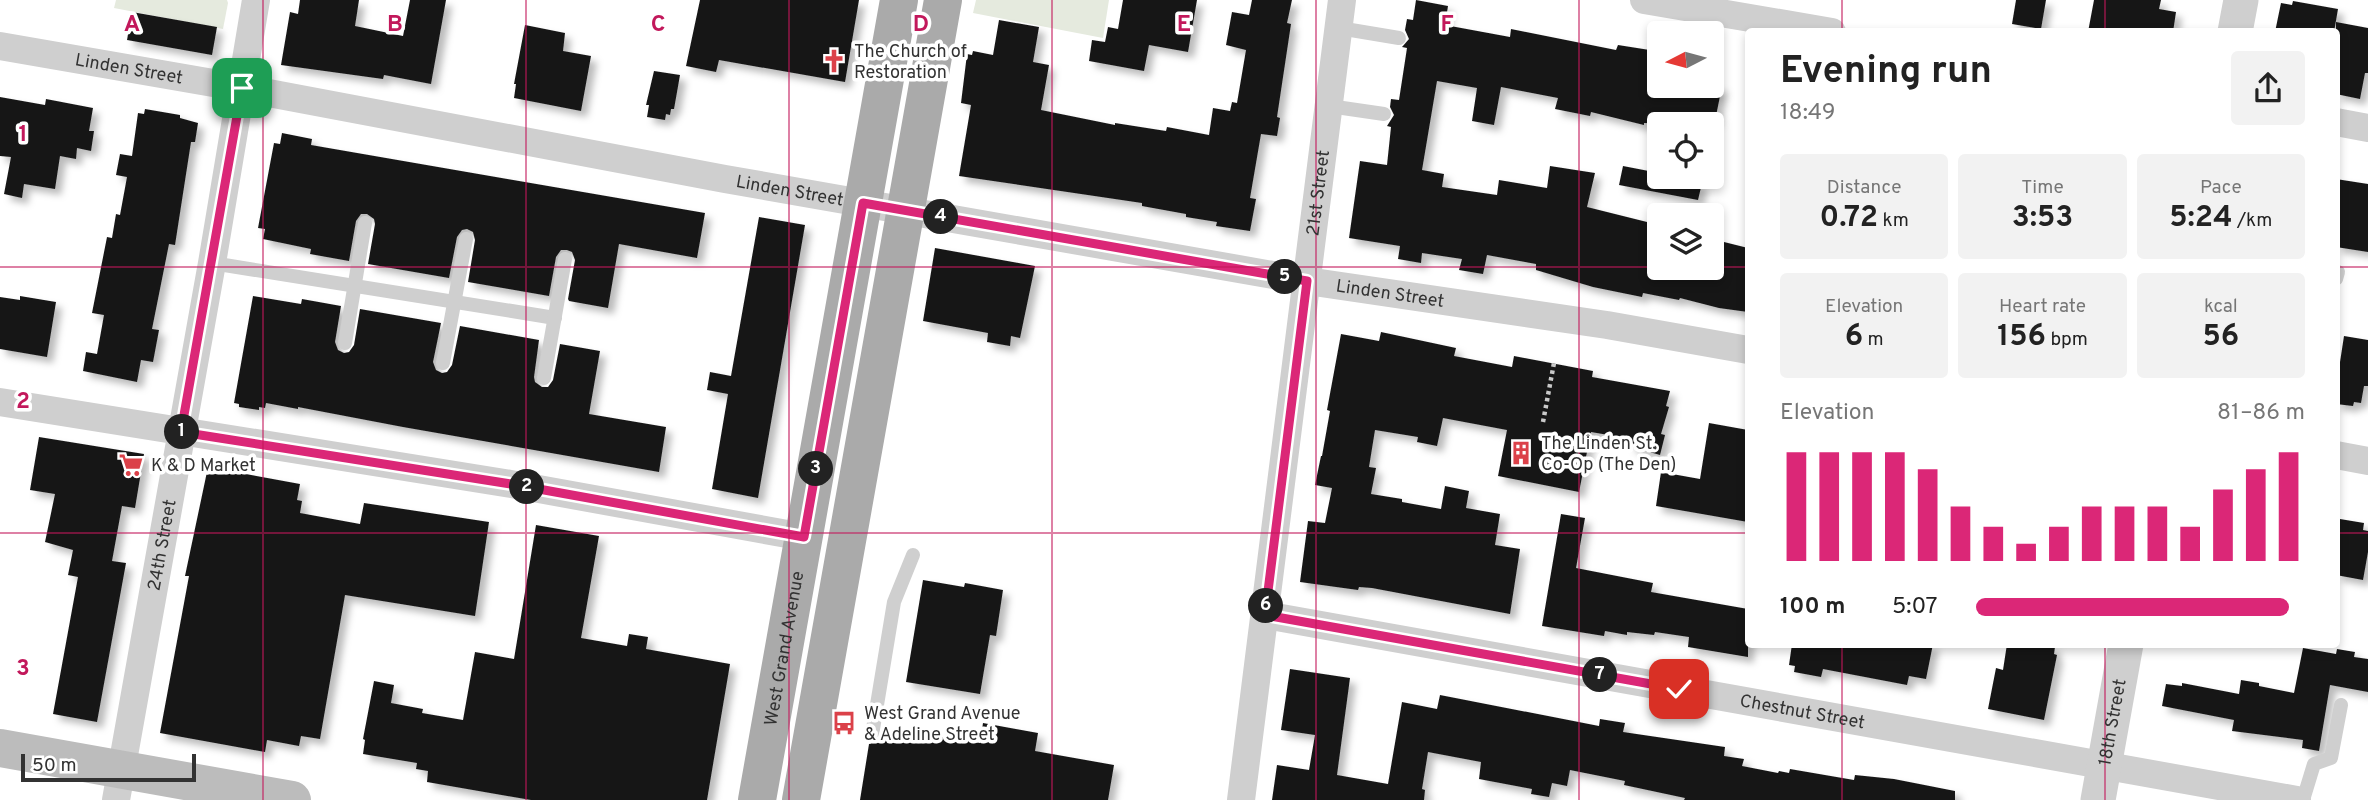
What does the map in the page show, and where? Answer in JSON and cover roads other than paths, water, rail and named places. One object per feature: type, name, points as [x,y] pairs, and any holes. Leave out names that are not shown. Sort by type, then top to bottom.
[{"type":"main road","name":"West Grand Avenue","points":[[757,800],[899,0]]},
{"type":"main road","points":[[801,800],[943,0]]},
{"type":"main road","points":[[0,748],[118,785],[292,800]]},
{"type":"street","name":"24th Street","points":[[118,785],[212,263],[256,0]]},
{"type":"street","name":"21st Street","points":[[1241,800],[1342,0]]},
{"type":"street","points":[[1644,0],[1808,28]]},
{"type":"street","points":[[2236,28],[2241,0]]},
{"type":"street","name":"Linden Street","points":[[0,46],[1307,281],[1607,325],[1745,349]]},
{"type":"street","points":[[2340,123],[2368,128]]},
{"type":"street","points":[[0,402],[511,484],[804,537]]},
{"type":"street","points":[[2340,456],[2368,461]]},
{"type":"street","name":"Chestnut Street","points":[[1265,615],[2300,800]]},
{"type":"street","name":"18th Street","points":[[2098,800],[2125,648]]},
{"type":"lane","points":[[1339,28],[1399,37]]},
{"type":"lane","points":[[1329,106],[1384,114]]},
{"type":"lane","points":[[345,343],[366,223]]},
{"type":"lane","points":[[443,363],[466,239]]},
{"type":"lane","points":[[544,378],[565,259]]},
{"type":"lane","points":[[212,263],[555,318]]},
{"type":"lane","points":[[872,736],[894,601],[912,555]]},
{"type":"lane","points":[[2300,800],[2314,764],[2330,758],[2340,705]]},
{"type":"place","name":"The Church of Restoration","points":[[834,61]]},
{"type":"place","name":"The Linden St. Co-Op (The Den)","points":[[1521,453]]},
{"type":"place","name":"K & D Market","points":[[131,465]]},
{"type":"place","name":"West Grand Avenue & Adeline Street","points":[[844,723]]}]
